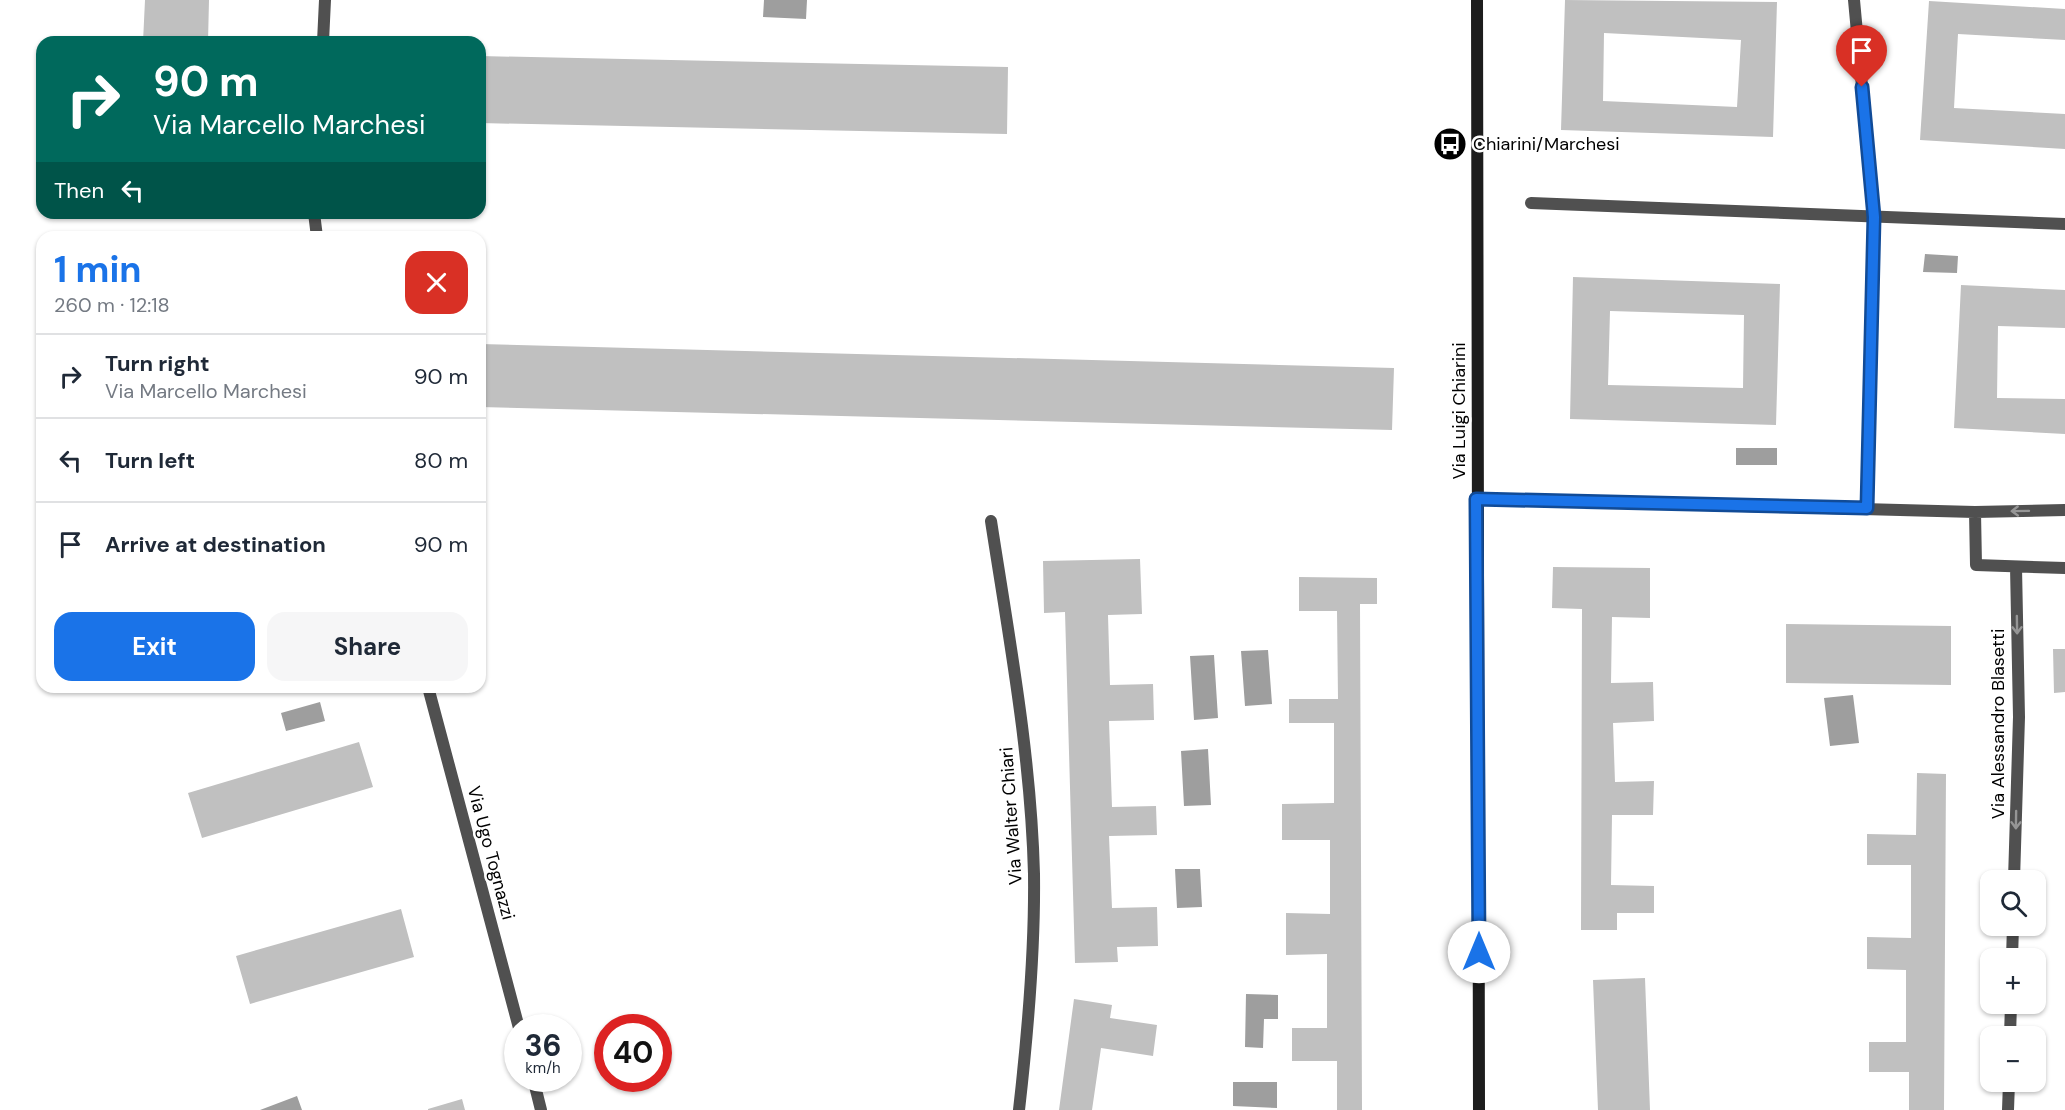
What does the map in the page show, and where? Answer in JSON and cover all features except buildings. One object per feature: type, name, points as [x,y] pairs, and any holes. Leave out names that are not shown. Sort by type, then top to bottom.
[{"type":"street","points":[[323,36],[325,0]]},
{"type":"street","name":"Via Luigi Chiarini","points":[[1477,0],[1476,499],[1479,1110]]},
{"type":"street","points":[[1854,0],[1874,217],[1867,508]]},
{"type":"street","points":[[1531,203],[2065,225]]},
{"type":"street","points":[[1476,499],[1975,512],[2065,510]]},
{"type":"street","points":[[1975,512],[1976,565],[2065,568]]},
{"type":"street","name":"Via Walter Chiari","points":[[991,521],[1022,727],[1034,873],[1033,958],[1019,1110]]},
{"type":"street","name":"Via Alessandro Blasetti","points":[[2014,870],[2019,717],[2016,567]]},
{"type":"street","name":"Via Ugo Tognazzi","points":[[430,693],[515,1014]]},
{"type":"street","points":[[536,1092],[541,1110]]},
{"type":"street","points":[[2008,1110],[2009,1092]]},
{"type":"shaded area","points":[[764,0],[807,0],[806,19],[763,17]]},
{"type":"shaded area","points":[[1925,254],[1958,256],[1957,273],[1923,272]]},
{"type":"shaded area","points":[[1736,448],[1777,448],[1777,465],[1736,465]]},
{"type":"shaded area","points":[[1268,650],[1272,704],[1245,706],[1241,651]]},
{"type":"shaded area","points":[[1214,655],[1218,718],[1194,720],[1190,656]]},
{"type":"shaded area","points":[[1853,695],[1859,743],[1830,746],[1824,698]]},
{"type":"shaded area","points":[[320,702],[325,721],[286,731],[281,713]]},
{"type":"shaded area","points":[[1208,749],[1211,805],[1184,806],[1181,751]]},
{"type":"shaded area","points":[[1175,869],[1200,869],[1202,907],[1177,908]]},
{"type":"shaded area","points":[[1246,994],[1278,995],[1278,1019],[1264,1019],[1263,1048],[1245,1047]]},
{"type":"shaded area","points":[[1233,1082],[1277,1082],[1277,1108],[1233,1106]]},
{"type":"shaded area","points":[[297,1096],[302,1110],[260,1110]]},
{"type":"place","name":"Chiarini/Marchesi","points":[[1450,144]]},
{"type":"route","points":[[1479,952],[1476,499],[1867,508],[1874,217],[1862,87]]}]
